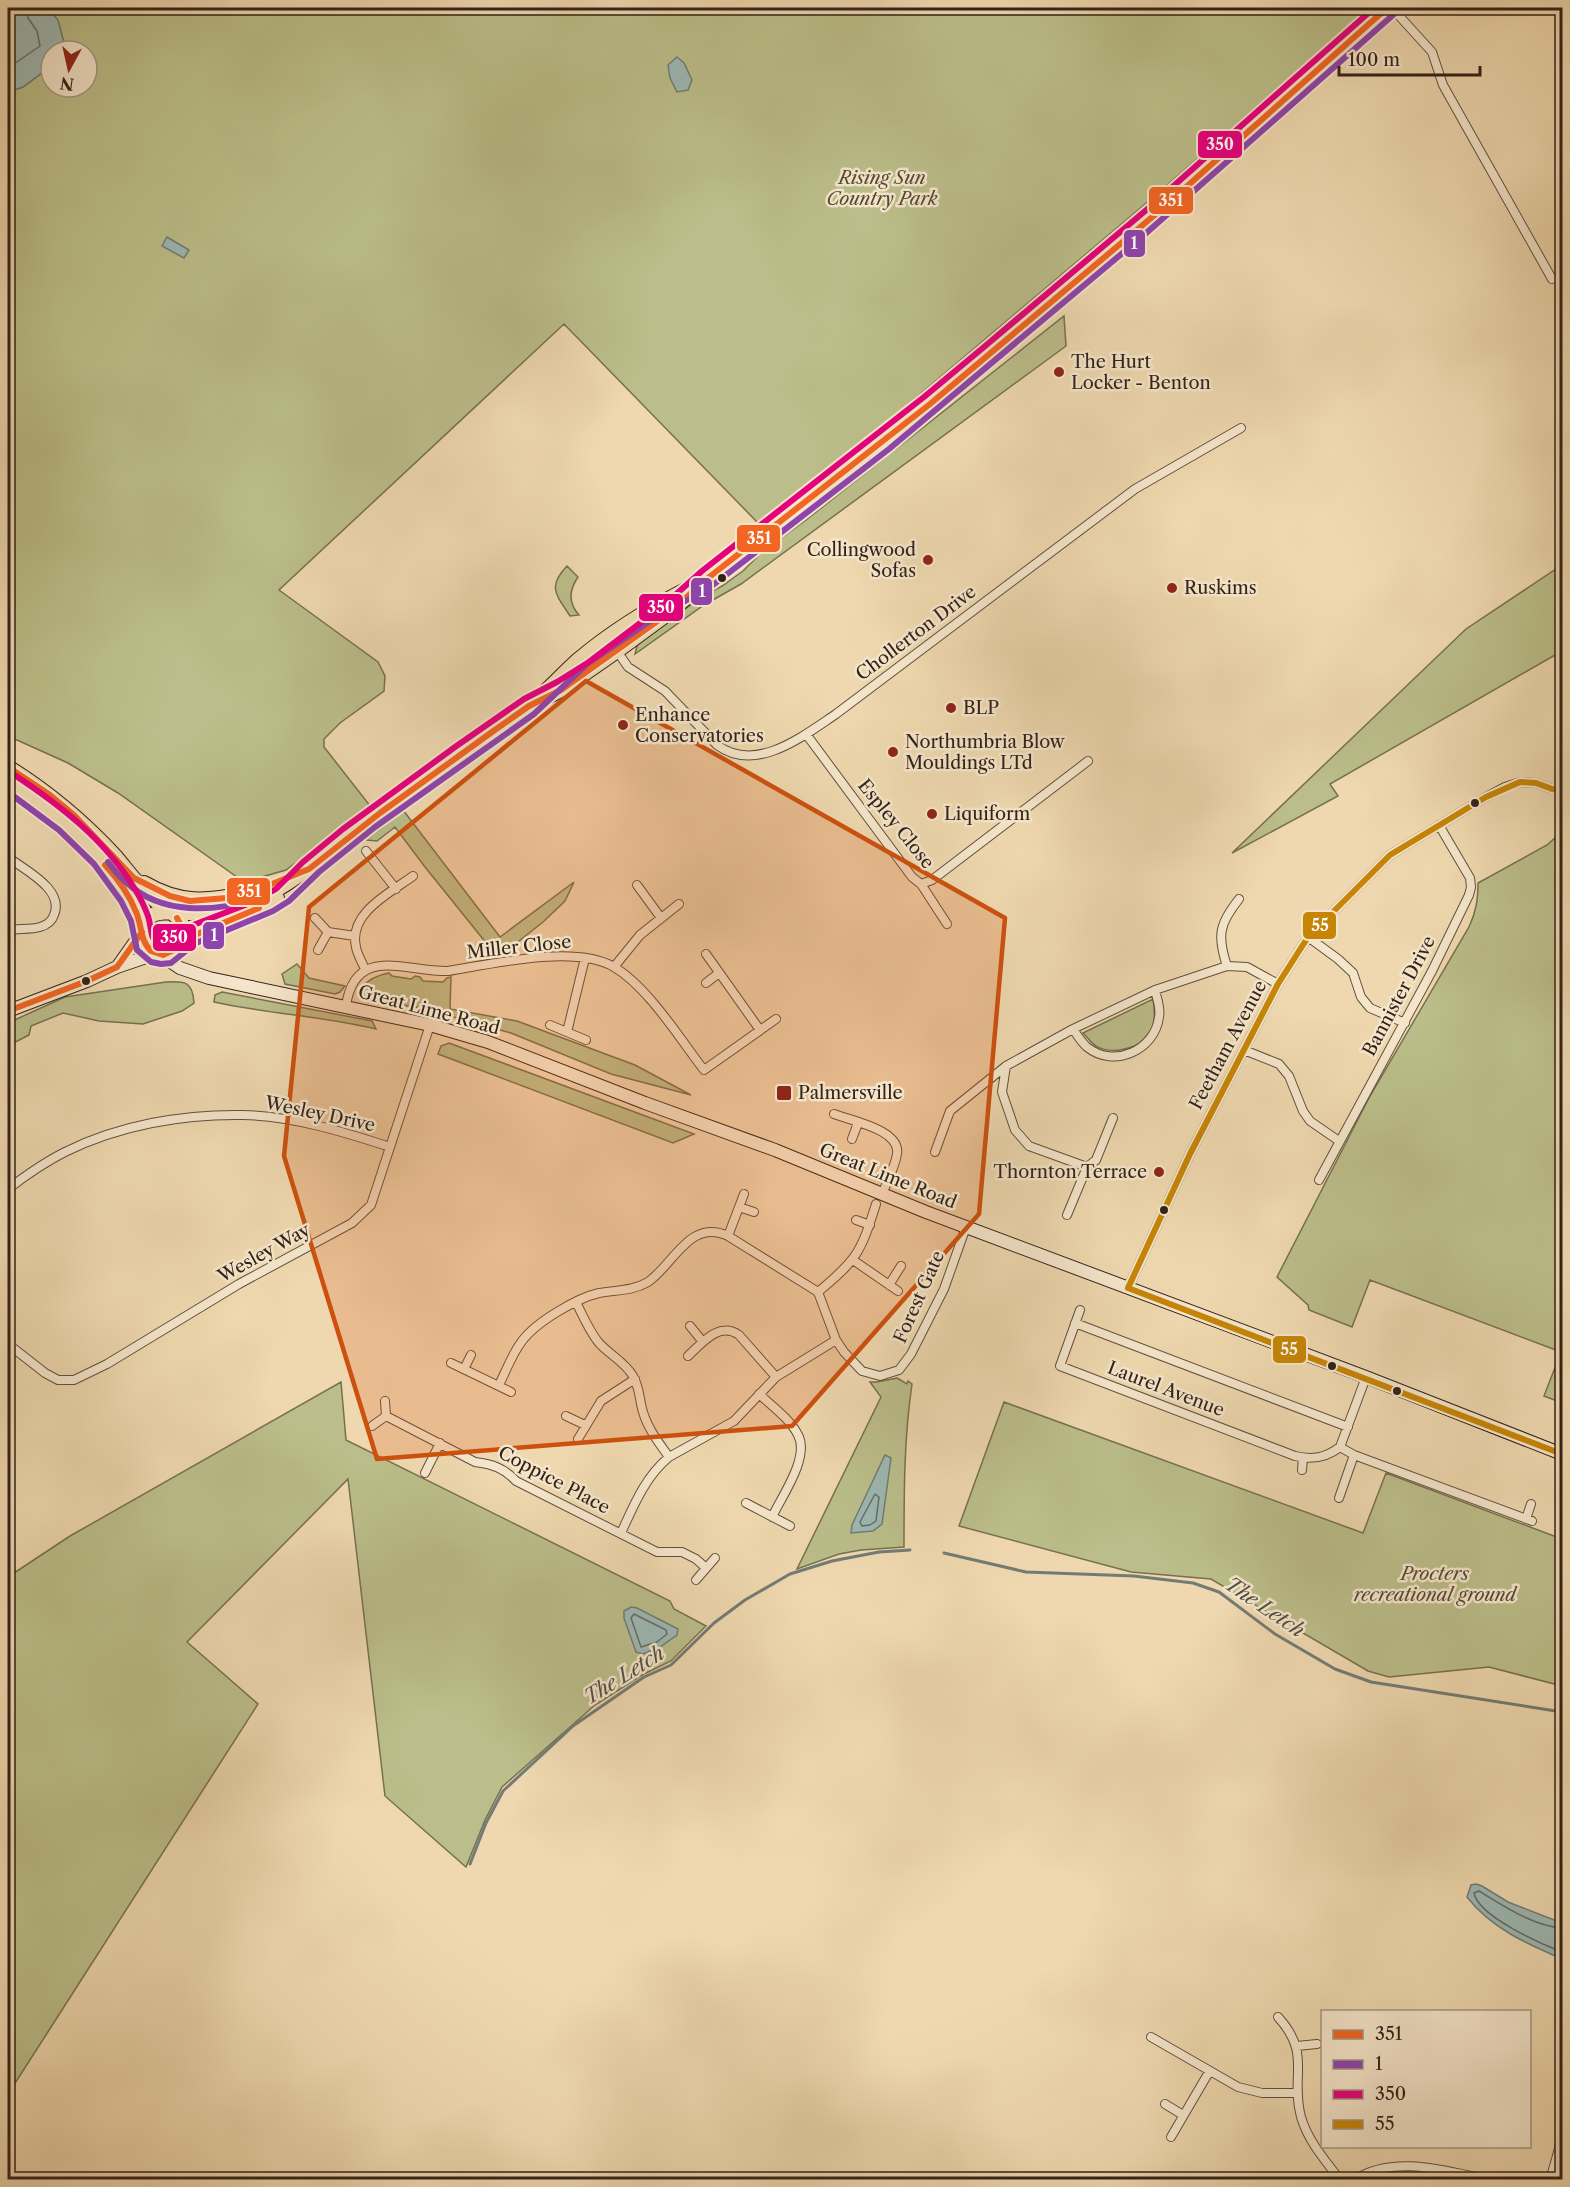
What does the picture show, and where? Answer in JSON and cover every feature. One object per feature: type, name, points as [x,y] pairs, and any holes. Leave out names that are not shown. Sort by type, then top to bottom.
[{"type":"main road","points":[[117,967],[142,931],[146,921],[154,915],[223,908],[258,898],[284,886],[404,795],[529,706],[580,658],[670,612],[708,578],[938,397],[1157,213],[1387,8]]},
{"type":"main road","points":[[529,706],[561,690],[611,642],[670,597],[708,578]]},
{"type":"main road","points":[[8,766],[74,815],[151,898],[182,923],[184,932],[181,958],[188,971]]},
{"type":"main road","points":[[8,781],[68,825],[120,882],[135,910],[145,945],[158,955]]},
{"type":"main road","points":[[134,878],[170,896],[190,901],[246,894],[309,868]]},
{"type":"main road","points":[[8,1011],[117,967],[174,952],[183,942],[269,903],[291,888],[309,868]]},
{"type":"main road","name":"Great Lime Road","points":[[158,955],[174,965],[209,978],[430,1025],[488,1042],[775,1150],[879,1199],[966,1227],[1366,1377],[1563,1454]]},
{"type":"street","points":[[1392,8],[1432,52],[1443,85],[1552,279]]},
{"type":"street","name":"Chollerton Drive","points":[[611,642],[632,670],[659,686],[726,752],[754,756],[777,749],[806,734],[879,681],[1135,489],[1241,428]]},
{"type":"street","name":"Espley Close","points":[[806,734],[912,877],[921,884],[932,880],[1088,761]]},
{"type":"street","name":"Feetham Avenue","points":[[1128,1288],[1178,1176],[1278,984],[1308,938],[1390,855],[1439,825],[1512,784],[1529,782],[1562,790]]},
{"type":"street","name":"Bannister Drive","points":[[1318,1179],[1405,1023],[1471,887],[1470,878],[1439,825]]},
{"type":"street","points":[[366,851],[396,889]]},
{"type":"street","points":[[8,857],[50,890],[56,903],[54,918],[48,924],[35,928],[8,930]]},
{"type":"street","points":[[346,1006],[353,981],[365,969],[356,947],[355,936],[363,916],[370,907],[413,876]]},
{"type":"street","points":[[921,884],[947,924]]},
{"type":"street","points":[[637,885],[661,918]]},
{"type":"street","points":[[1227,966],[1221,949],[1220,930],[1239,899]]},
{"type":"street","points":[[614,967],[640,935],[679,904]]},
{"type":"street","points":[[315,918],[328,932],[355,936]]},
{"type":"street","points":[[318,950],[328,932]]},
{"type":"street","points":[[1308,938],[1338,959],[1353,973],[1361,997],[1370,1008],[1405,1023]]},
{"type":"street","points":[[706,954],[760,1030]]},
{"type":"street","name":"Miller Close","points":[[365,969],[392,965],[448,971],[547,957],[585,958],[614,967],[633,982],[653,1003],[704,1070],[776,1019]]},
{"type":"street","points":[[567,1032],[585,958]]},
{"type":"street","points":[[935,1152],[950,1111],[1006,1066],[1073,1029],[1155,990],[1227,966],[1247,967],[1278,984]]},
{"type":"street","points":[[706,983],[720,973]]},
{"type":"street","points":[[1073,1029],[1088,1047],[1104,1055],[1114,1057],[1135,1052],[1144,1046],[1153,1034],[1159,1018],[1159,1004],[1155,990]]},
{"type":"street","name":"Wesley Way","points":[[9,1348],[58,1380],[74,1380],[107,1364],[239,1284],[352,1223],[371,1205],[430,1025]]},
{"type":"street","points":[[550,1025],[586,1040]]},
{"type":"street","points":[[1244,1050],[1279,1064],[1289,1076],[1303,1111],[1310,1121],[1339,1141]]},
{"type":"street","points":[[1006,1066],[1002,1092],[1014,1130],[1029,1146],[1087,1167]]},
{"type":"street","points":[[499,1385],[517,1348],[528,1334],[543,1322],[576,1302],[597,1294],[636,1288],[647,1283],[694,1236],[712,1232],[728,1236],[818,1292],[853,1260],[864,1242],[897,1155],[894,1138],[882,1131],[834,1114]]},
{"type":"street","name":"Wesley Drive","points":[[8,1189],[64,1152],[86,1143],[143,1125],[187,1118],[244,1115],[284,1120],[331,1129],[390,1147]]},
{"type":"street","points":[[1067,1215],[1087,1167],[1096,1160],[1113,1118]]},
{"type":"street","points":[[852,1139],[858,1123]]},
{"type":"street","points":[[728,1236],[744,1194]]},
{"type":"street","points":[[740,1207],[754,1212]]},
{"type":"street","points":[[856,1220],[870,1225]]},
{"type":"street","name":"Forest Gate","points":[[818,1292],[836,1340],[850,1361],[862,1371],[880,1376],[899,1370],[911,1354],[934,1311],[966,1227]]},
{"type":"street","points":[[853,1260],[898,1291]]},
{"type":"street","points":[[889,1285],[901,1266]]},
{"type":"street","points":[[576,1302],[590,1331],[635,1379],[640,1390],[643,1411],[652,1433],[669,1457],[734,1421],[776,1377],[836,1340]]},
{"type":"street","name":"Laurel Avenue","points":[[1080,1310],[1060,1366],[1304,1458]]},
{"type":"street","name":"Laurel Avenue","points":[[1075,1323],[1348,1427]]},
{"type":"street","points":[[690,1326],[703,1342]]},
{"type":"street","points":[[688,1356],[717,1331],[727,1330],[735,1332],[776,1377]]},
{"type":"street","points":[[464,1369],[471,1355]]},
{"type":"street","points":[[451,1363],[511,1392]]},
{"type":"street","points":[[1302,1470],[1304,1458],[1331,1454],[1340,1447],[1366,1377]]},
{"type":"street","points":[[578,1439],[601,1401],[635,1379]]},
{"type":"street","points":[[759,1394],[795,1429],[801,1446],[799,1462],[772,1517]]},
{"type":"street","points":[[372,1426],[386,1416],[385,1401]]},
{"type":"street","name":"Coppice Place","points":[[386,1416],[475,1461],[489,1463],[508,1472],[516,1481],[657,1552],[682,1552],[696,1559],[706,1568]]},
{"type":"street","points":[[566,1416],[585,1425]]},
{"type":"street","points":[[424,1473],[440,1443]]},
{"type":"street","points":[[1340,1447],[1354,1455],[1529,1520],[1531,1504]]},
{"type":"street","points":[[1339,1498],[1354,1455]]},
{"type":"street","name":"Coppice Place","points":[[621,1533],[650,1476],[669,1457]]},
{"type":"street","points":[[746,1503],[790,1526]]},
{"type":"street","points":[[696,1580],[715,1558]]},
{"type":"street","points":[[1278,2017],[1290,2030],[1297,2046],[1298,2093],[1306,2131],[1340,2180]]},
{"type":"street","points":[[1151,2037],[1238,2087],[1254,2092],[1298,2093]]},
{"type":"street","points":[[1297,2046],[1317,2044]]},
{"type":"street","points":[[1171,2137],[1209,2072]]},
{"type":"street","points":[[1165,2104],[1183,2115]]},
{"type":"street","points":[[1550,2180],[1563,2138]]},
{"type":"street","points":[[1354,2180],[1377,2169],[1395,2166],[1425,2168],[1489,2180]]},
{"type":"highlighted area","points":[[586,681],[1005,918],[979,1214],[792,1426],[377,1459],[284,1156],[309,907]]},
{"type":"green space","name":"Rising Sun Country Park","points":[[47,8],[1370,8],[1150,200],[828,472],[758,523],[564,324],[279,590],[378,662],[385,676],[384,691],[340,723],[324,739],[324,747],[371,807],[286,870],[244,882],[118,793],[68,763],[8,736],[8,92],[23,87],[39,75],[39,99],[99,99],[99,39],[63,39],[58,20]]},
{"type":"green space","points":[[1064,316],[1066,346],[741,584],[704,605],[635,654],[640,642],[703,596],[743,571],[762,552],[806,520]]},
{"type":"green space","points":[[1562,565],[1562,651],[1330,784],[1338,796],[1232,853],[1466,629]]},
{"type":"green space","points":[[567,566],[578,577],[573,587],[571,601],[579,615],[570,616],[556,591],[557,580]]},
{"type":"green space","points":[[403,810],[500,937],[574,882],[565,901],[514,945],[501,947],[487,944],[395,827],[377,841],[366,840]]},
{"type":"green space","points":[[1555,838],[1562,841],[1562,1403],[1544,1396],[1561,1352],[1370,1280],[1352,1327],[1309,1310],[1308,1305],[1277,1277],[1370,1096],[1469,927],[1476,906],[1478,883],[1547,845]]},
{"type":"green space","points":[[297,964],[309,978],[345,986],[335,994],[285,984],[282,974]]},
{"type":"green space","points":[[389,973],[392,976],[411,979],[415,976],[420,977],[423,981],[443,982],[451,977],[450,1009],[517,1021],[635,1065],[691,1095],[611,1074],[511,1033],[421,1008],[364,999],[359,990],[362,986],[372,978]]},
{"type":"green space","points":[[166,982],[183,982],[189,986],[194,1003],[182,1011],[143,1024],[99,1021],[63,1013],[31,1026],[29,1035],[8,1046],[8,1023],[65,997]]},
{"type":"green space","points":[[222,992],[372,1021],[376,1029],[214,1002],[215,995]]},
{"type":"green space","points":[[1153,999],[1154,1018],[1150,1034],[1131,1048],[1104,1049],[1094,1045],[1083,1033]]},
{"type":"green space","points":[[449,1043],[694,1134],[673,1143],[438,1054],[441,1046]]},
{"type":"green space","points":[[897,1378],[907,1384],[908,1381],[912,1384],[904,1485],[904,1547],[839,1554],[797,1569],[881,1397],[870,1382]]},
{"type":"green space","points":[[341,1382],[346,1440],[670,1601],[674,1609],[706,1626],[671,1661],[642,1675],[595,1705],[502,1787],[485,1820],[466,1867],[385,1796],[348,1479],[187,1642],[258,1704],[12,2088],[8,2087],[8,1577],[70,1536]]},
{"type":"green space","name":"Procters recreational ground","points":[[1004,1402],[1363,1533],[1386,1473],[1562,1539],[1562,1686],[1489,1667],[1389,1677],[1368,1671],[1211,1579],[1131,1572],[959,1526]]},
{"type":"water","points":[[8,8],[47,8],[58,20],[63,39],[39,39],[39,75],[23,87],[8,92]]},
{"type":"water","points":[[677,57],[684,63],[692,80],[688,90],[677,92],[670,78],[668,65]]},
{"type":"water","points":[[167,237],[189,250],[184,258],[162,246]]},
{"type":"water","points":[[885,1455],[891,1458],[882,1524],[873,1531],[851,1533],[852,1525]]},
{"type":"water","points":[[631,1607],[678,1629],[677,1635],[660,1647],[643,1654],[636,1652],[624,1618],[624,1611]]},
{"type":"water","points":[[1476,1884],[1508,1902],[1562,1923],[1562,1959],[1510,1934],[1487,1918],[1467,1897],[1471,1885]]},
{"type":"waterway","name":"The Letch","points":[[470,1864],[486,1823],[503,1791],[573,1726],[644,1677],[671,1665],[714,1623],[745,1600],[790,1574],[832,1561],[879,1552],[910,1550]]},
{"type":"waterway","name":"The Letch","points":[[944,1553],[1026,1572],[1134,1576],[1193,1583],[1219,1592],[1275,1634],[1335,1669],[1371,1682],[1562,1712]]},
{"type":"transit line","name":"350","points":[[13,774],[65,811],[111,856],[140,897],[148,916],[152,936],[159,946],[170,944],[177,934],[188,927],[253,902],[276,889],[303,862],[343,829],[455,747],[524,699],[589,662],[664,605],[702,571],[924,397],[984,347],[1151,206],[1374,8]]},
{"type":"transit line","name":"351","points":[[8,767],[50,795],[74,815],[134,878],[170,896],[190,901],[226,898],[262,888],[309,869],[380,813],[492,732],[529,706],[561,690],[670,612],[708,578],[930,404],[1157,213],[1387,8]]},
{"type":"transit line","name":"1","points":[[8,792],[59,830],[94,864],[121,901],[131,921],[137,950],[151,962],[171,963],[196,943],[273,911],[289,901],[319,872],[375,827],[534,714],[587,664],[647,623],[713,585],[889,449],[1144,235],[1393,15]]},
{"type":"transit line","name":"55","points":[[1562,790],[1536,783],[1520,782],[1486,797],[1390,855],[1308,937],[1278,984],[1190,1154],[1128,1288],[1562,1454]]},
{"type":"transit line","name":"1","points":[[108,862],[141,894],[173,906],[224,907],[257,900]]},
{"type":"transit line","name":"351","points":[[105,865],[119,881],[130,899],[145,943],[151,951],[163,955],[180,947],[184,931],[177,918]]},
{"type":"transit line","name":"351","points":[[183,940],[259,908]]},
{"type":"transit line","name":"351","points":[[8,1011],[117,967],[142,932]]},
{"type":"place","name":"The Hurt Locker - Benton","points":[[1059,372]]},
{"type":"place","name":"Collingwood Sofas","points":[[928,560]]},
{"type":"place","name":"Ruskims","points":[[1172,588]]},
{"type":"place","name":"BLP","points":[[951,708]]},
{"type":"place","name":"Enhance Conservatories","points":[[623,725]]},
{"type":"place","name":"Northumbria Blow Mouldings LTd","points":[[893,752]]},
{"type":"place","name":"Liquiform","points":[[932,814]]},
{"type":"place","name":"Palmersville","points":[[784,1093]]},
{"type":"place","name":"Thornton Terrace","points":[[1159,1172]]}]
